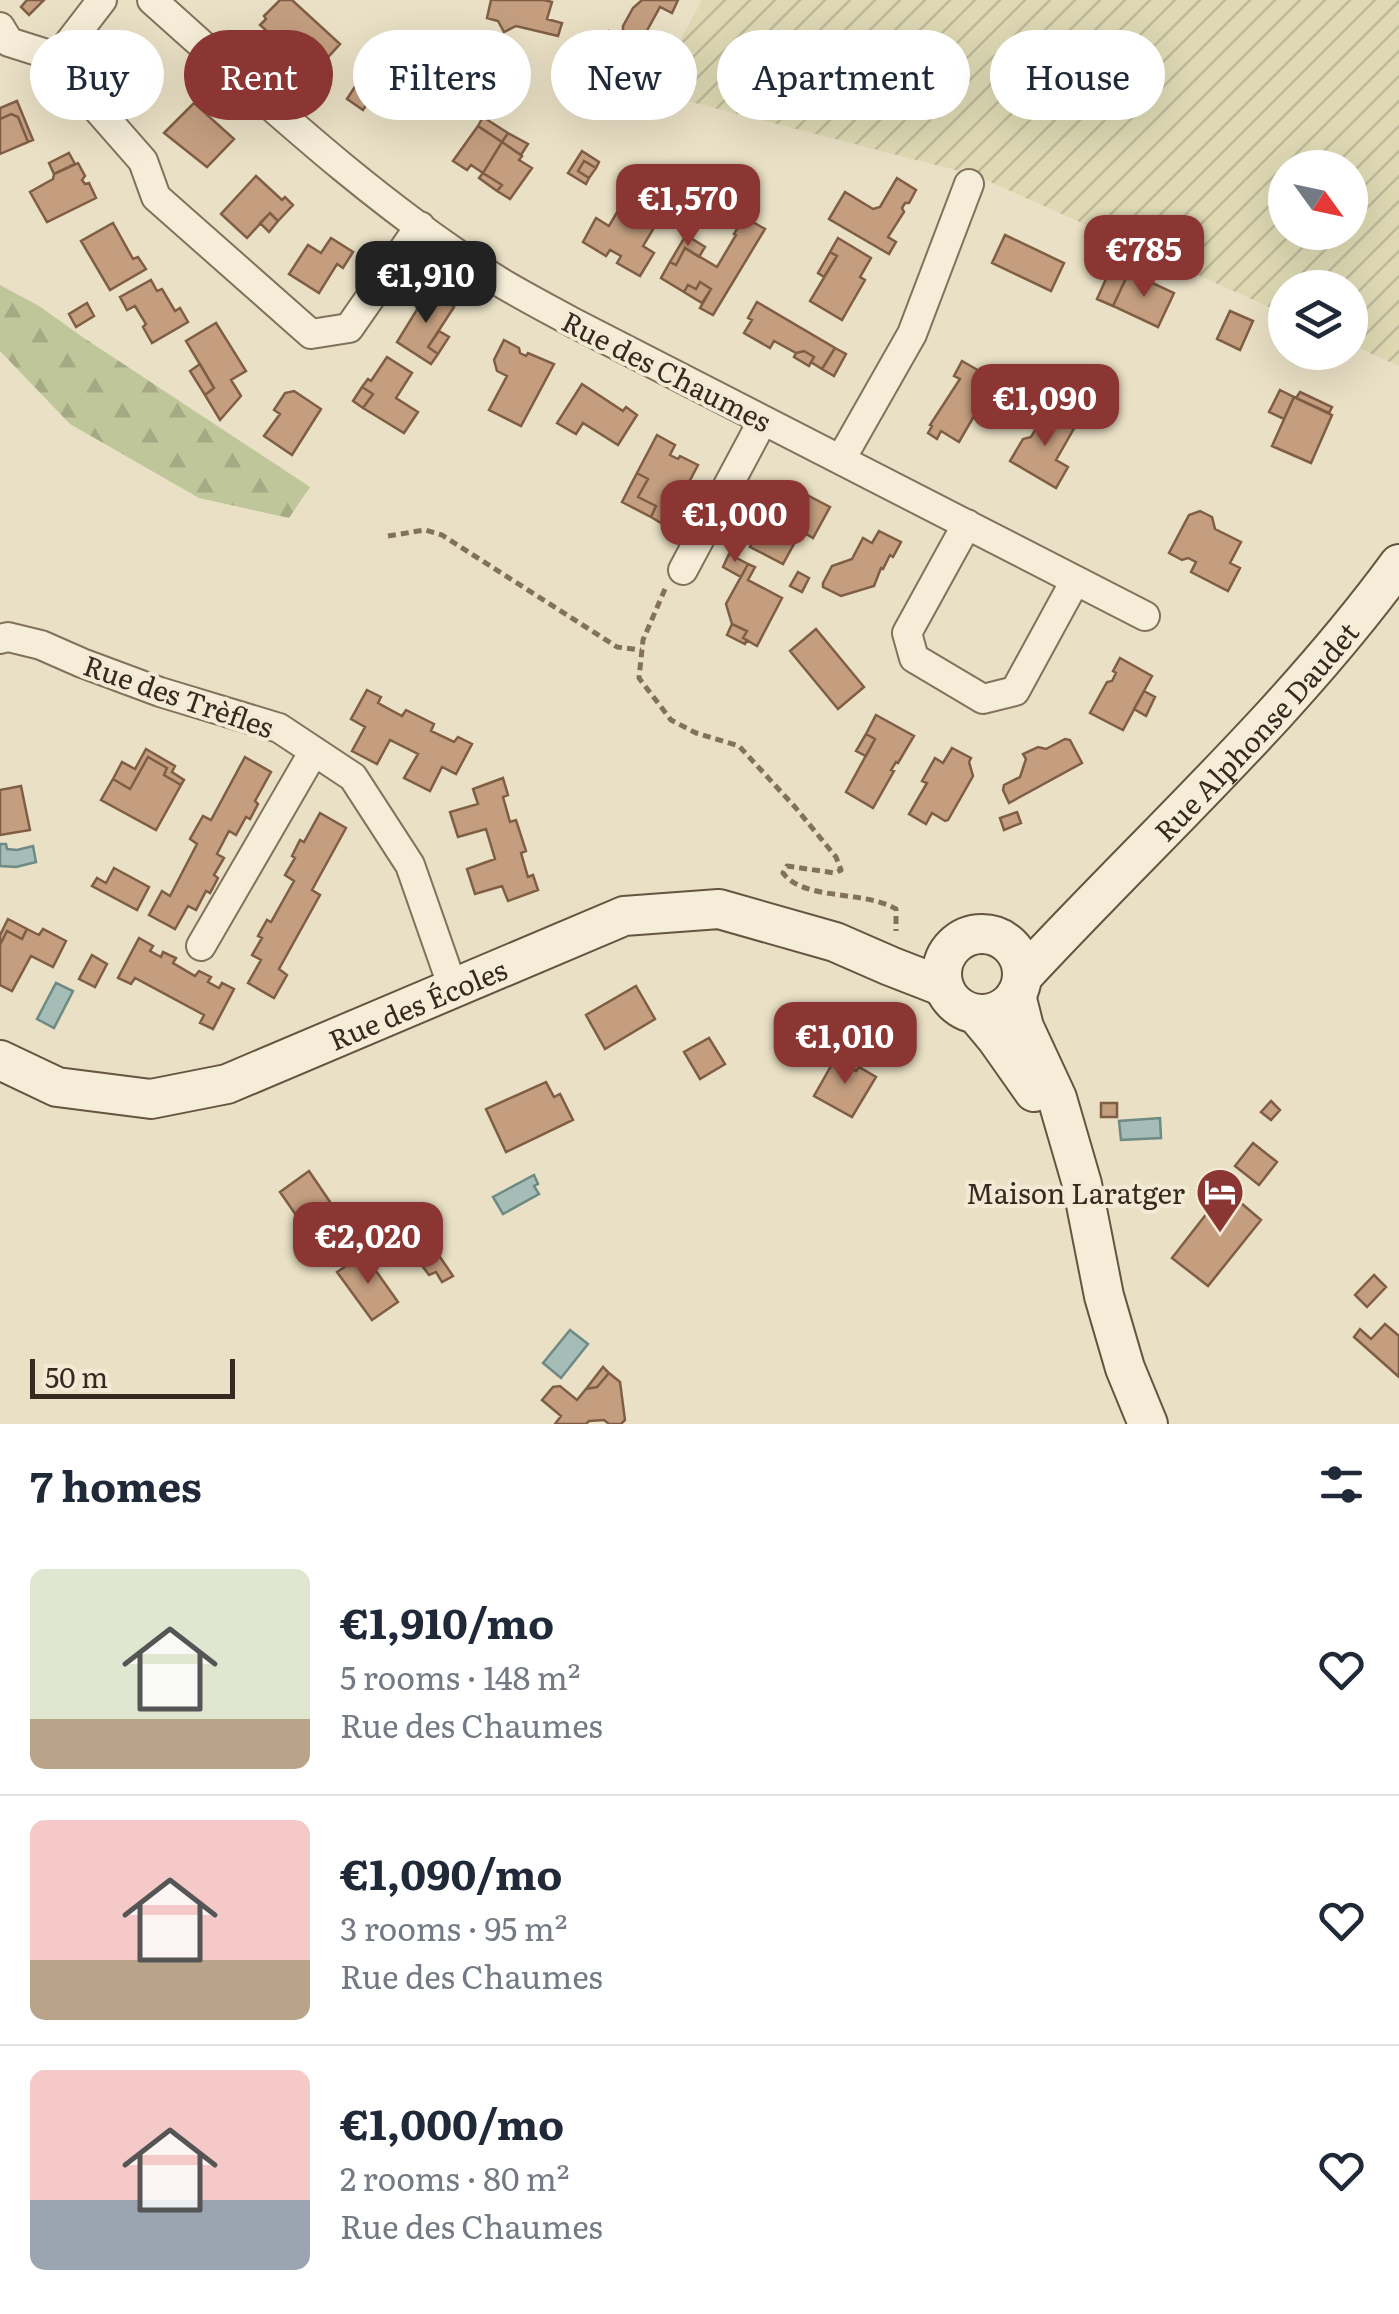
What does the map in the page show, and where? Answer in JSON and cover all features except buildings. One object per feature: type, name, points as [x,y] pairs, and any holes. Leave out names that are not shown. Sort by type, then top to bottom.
[{"type":"street","points":[[78,30],[102,0]]},
{"type":"street","name":"Rue des Chaumes","points":[[152,0],[302,134],[420,226],[504,284],[1144,616]]},
{"type":"street","points":[[0,27],[10,42],[30,48]]},
{"type":"street","points":[[107,120],[143,161],[156,197],[312,334],[349,328],[420,226]]},
{"type":"street","points":[[841,459],[912,334],[968,184]]},
{"type":"street","points":[[683,570],[763,420]]},
{"type":"street","points":[[967,524],[907,634],[914,658],[983,699],[1014,691],[1075,580]]},
{"type":"street","name":"Rue Alphonse Daudet","points":[[1019,985],[1338,642],[1399,564]]},
{"type":"street","name":"Rue des Trèfles","points":[[0,639],[41,644],[160,692],[279,728],[353,777],[410,864],[453,988]]},
{"type":"street","points":[[201,946],[314,751]]},
{"type":"street","name":"Rue Alphonse Daudet","points":[[1002,939],[1102,892]]},
{"type":"street","name":"Rue des Écoles","points":[[0,1060],[57,1088],[151,1099],[227,1084],[624,916],[719,908],[836,942],[947,968]]},
{"type":"street","points":[[1072,1151],[1013,1061],[976,1014],[956,1005],[947,968],[968,936],[980,934],[1002,939],[1018,954],[1024,1027],[1058,1098],[1082,1184],[1104,1296],[1125,1368],[1148,1424]]},
{"type":"street","points":[[976,1014],[1003,1008],[1019,985]]},
{"type":"path","points":[[388,536],[425,530],[442,535],[617,647],[642,650]]},
{"type":"path","points":[[683,570],[671,576],[642,640],[639,678],[670,720],[739,746],[836,856],[841,870],[835,873],[787,866],[783,873],[790,882],[808,889],[883,901],[896,909],[896,931]]},
{"type":"shaded area","points":[[702,0],[1399,0],[1399,366],[1368,352],[1368,270],[1268,270],[1268,306],[975,175],[761,120],[970,120],[970,30],[717,30],[717,109],[697,104],[697,30],[686,30]]},
{"type":"green space","points":[[0,285],[39,306],[310,487],[289,518],[199,498],[70,424],[0,351]]},
{"type":"water","points":[[0,844],[17,850],[33,846],[36,862],[0,866]]},
{"type":"water","points":[[56,983],[73,991],[54,1028],[37,1019]]},
{"type":"water","points":[[1160,1118],[1161,1138],[1121,1140],[1119,1121]]},
{"type":"water","points":[[534,1175],[539,1194],[503,1214],[493,1197]]},
{"type":"water","points":[[570,1330],[588,1344],[561,1378],[543,1363]]},
{"type":"place","name":"Maison Laratger","points":[[1220,1234]]}]
